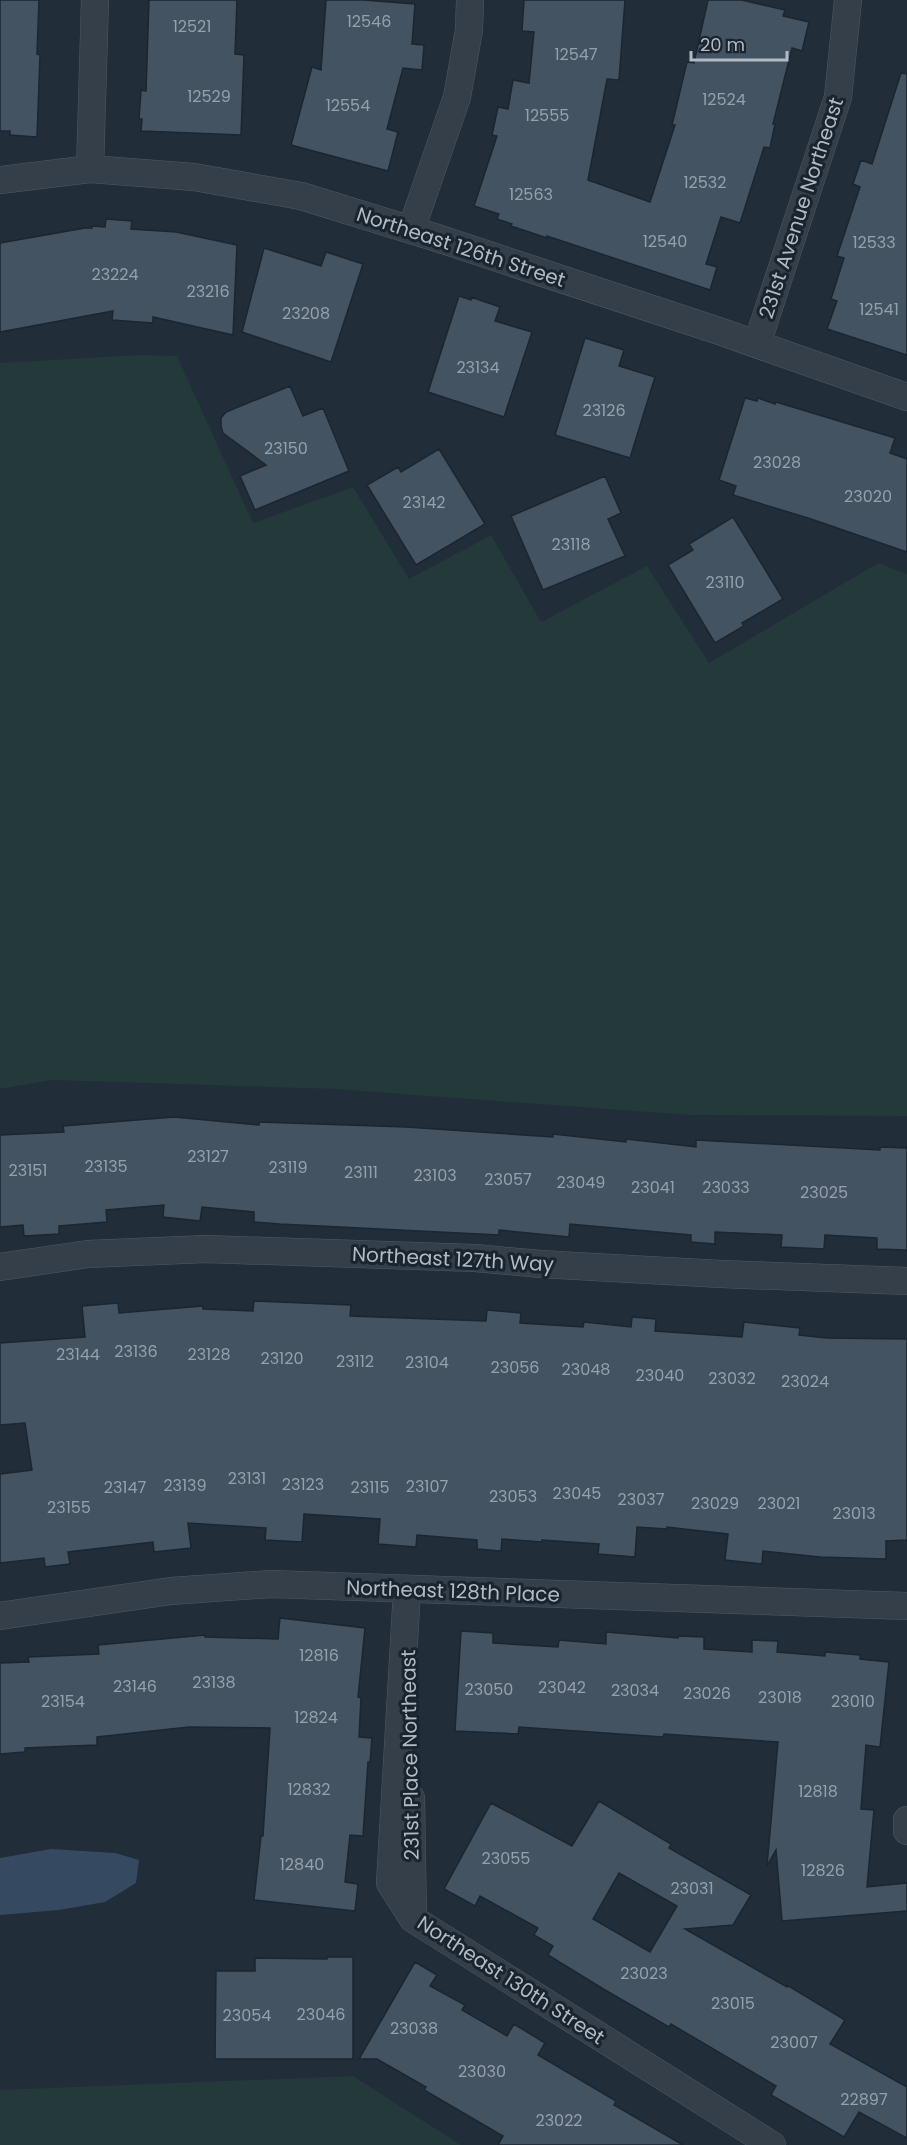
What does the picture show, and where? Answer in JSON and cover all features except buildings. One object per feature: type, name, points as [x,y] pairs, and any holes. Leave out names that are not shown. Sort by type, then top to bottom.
[{"type":"street","points":[[90,169],[95,0]]},
{"type":"street","points":[[411,230],[457,97],[469,30],[470,0]]},
{"type":"street","name":"231st Avenue Northeast","points":[[757,344],[838,97],[848,0]]},
{"type":"street","name":"Northeast 126th Street","points":[[0,180],[90,169],[194,177],[301,196],[757,344],[907,397]]},
{"type":"street","name":"Northeast 127th Way","points":[[0,1267],[88,1254],[206,1249],[475,1258],[721,1274],[907,1281]]},
{"type":"street","name":"Northeast 128th Place","points":[[0,1616],[171,1591],[271,1584],[907,1606]]},
{"type":"street","name":"231st Place Northeast","points":[[407,1590],[413,1919]]},
{"type":"street","points":[[907,1820],[907,1830]]},
{"type":"street","name":"Northeast 130th Street","points":[[413,1919],[772,2145]]},
{"type":"green space","points":[[138,355],[177,356],[253,523],[353,487],[409,579],[491,535],[541,622],[647,566],[709,663],[878,563],[907,574],[907,1116],[689,1115],[334,1089],[52,1080],[0,1089],[0,363]]},
{"type":"green space","points":[[353,2076],[461,2145],[0,2145],[0,2090]]},
{"type":"water","points":[[51,1849],[115,1853],[139,1860],[136,1883],[105,1902],[59,1910],[0,1915],[0,1858]]}]
